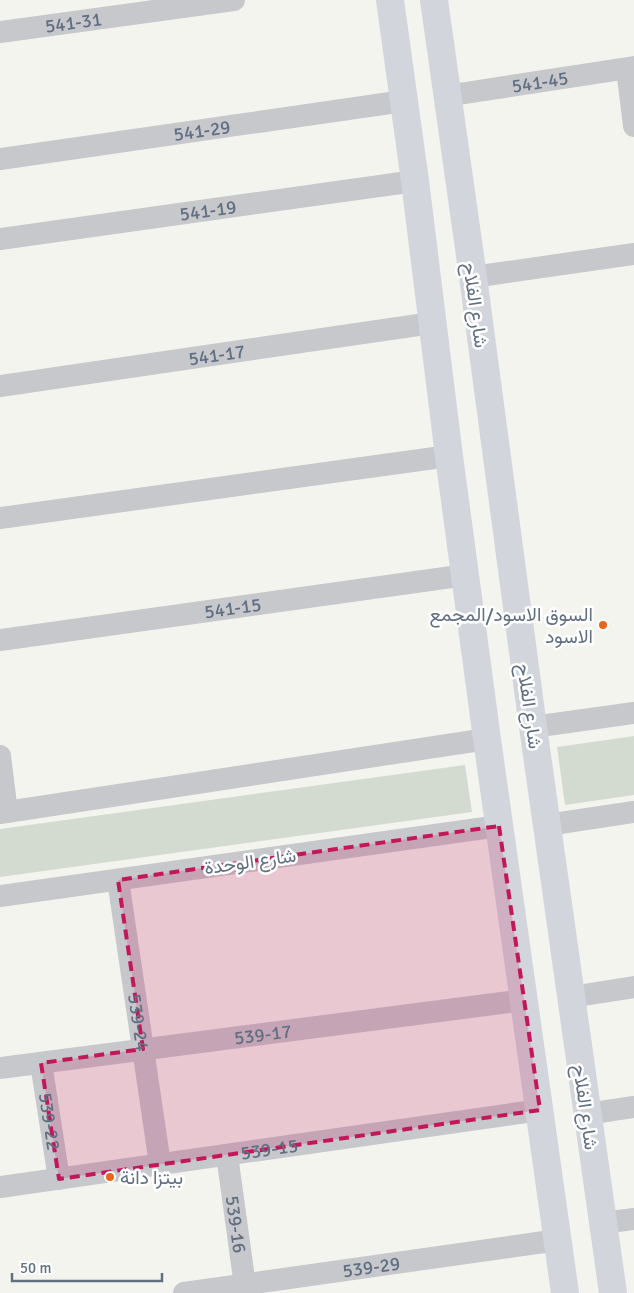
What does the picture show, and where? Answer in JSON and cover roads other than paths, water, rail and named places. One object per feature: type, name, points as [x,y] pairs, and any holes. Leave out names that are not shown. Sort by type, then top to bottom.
[{"type":"main road","points":[[390,0],[487,739],[565,1293]]},
{"type":"main road","name":"شارع الفلاح","points":[[434,0],[533,727],[613,1293]]},
{"type":"street","name":"541-31","points":[[0,32],[234,0]]},
{"type":"street","name":"541-45","points":[[446,96],[630,68]]},
{"type":"street","points":[[630,68],[634,126]]},
{"type":"street","name":"541-29","points":[[0,159],[404,101]]},
{"type":"street","name":"541-19","points":[[0,239],[415,181]]},
{"type":"street","points":[[473,277],[634,254]]},
{"type":"street","name":"541-17","points":[[0,386],[432,323]]},
{"type":"street","points":[[0,518],[449,456]]},
{"type":"street","name":"541-15","points":[[0,640],[466,575]]},
{"type":"street","points":[[533,727],[634,713]]},
{"type":"street","points":[[0,756],[4,812],[487,739]]},
{"type":"street","points":[[547,825],[634,812]]},
{"type":"street","name":"شارع الوحدة","points":[[0,896],[499,826]]},
{"type":"street","name":"539-24","points":[[118,880],[160,1164]]},
{"type":"street","points":[[571,997],[634,987]]},
{"type":"street","name":"539-17","points":[[0,1068],[524,1000]]},
{"type":"street","name":"539-22","points":[[41,1063],[59,1179]]},
{"type":"street","points":[[587,1114],[634,1107]]},
{"type":"street","name":"539-15","points":[[0,1187],[540,1110]]},
{"type":"street","name":"539-16","points":[[228,1155],[245,1289]]},
{"type":"street","points":[[603,1222],[634,1219]]},
{"type":"street","name":"539-29","points":[[184,1293],[245,1289],[558,1240]]},
{"type":"place","name":"السوق الاسود/المجمع الاسود","points":[[603,625]]},
{"type":"place","name":"بيتزا دانة","points":[[110,1177]]}]
